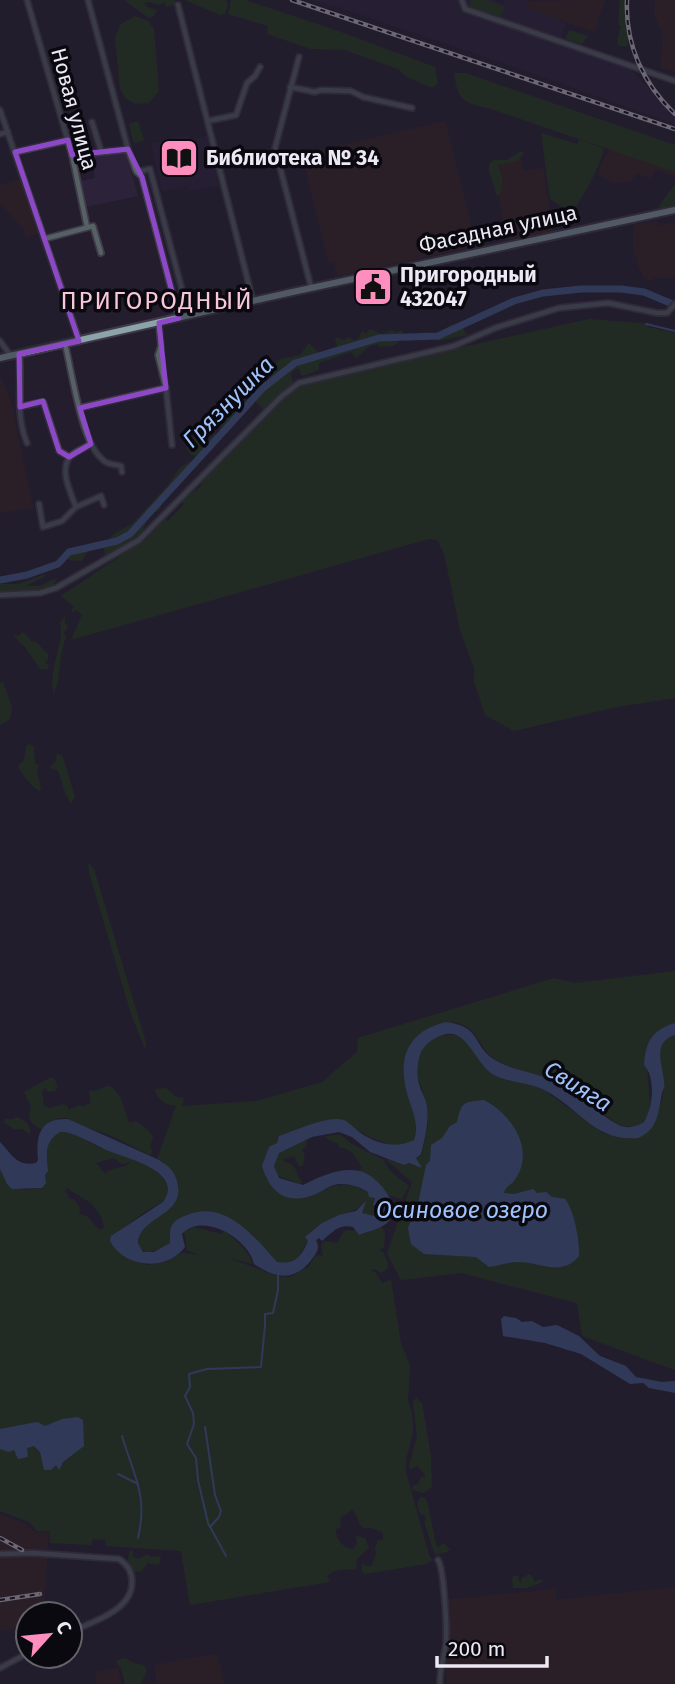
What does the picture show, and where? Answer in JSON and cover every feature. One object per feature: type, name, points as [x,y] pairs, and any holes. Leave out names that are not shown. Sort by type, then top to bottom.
[{"type":"main road","name":"Фасадная улица","points":[[0,358],[675,210]]},
{"type":"street","name":"Новая улица","points":[[27,0],[68,140],[88,227],[93,226],[101,253]]},
{"type":"street","points":[[88,0],[128,149],[137,172],[142,177],[179,318]]},
{"type":"street","points":[[462,0],[465,9],[675,82]]},
{"type":"street","points":[[178,5],[253,301]]},
{"type":"street","points":[[299,57],[275,148],[311,288]]},
{"type":"street","points":[[208,121],[236,115],[247,83],[256,76],[260,67]]},
{"type":"street","points":[[290,88],[315,92],[351,91],[363,97],[412,108]]},
{"type":"street","points":[[0,110],[79,342]]},
{"type":"street","points":[[92,122],[101,151]]},
{"type":"street","points":[[0,134],[8,132]]},
{"type":"street","points":[[15,152],[68,140]]},
{"type":"street","points":[[72,155],[128,149]]},
{"type":"street","points":[[137,172],[150,169],[189,316]]},
{"type":"street","points":[[44,239],[88,227]]},
{"type":"street","points":[[0,596],[40,593],[56,588],[139,540],[282,396],[299,383],[454,346],[495,328],[559,308],[608,303],[667,313],[675,304]]},
{"type":"street","points":[[159,323],[161,346],[158,355],[166,388],[172,445]]},
{"type":"street","points":[[0,341],[11,356]]},
{"type":"street","points":[[65,344],[91,444],[102,460],[121,466],[122,471]]},
{"type":"street","points":[[19,354],[22,431],[27,443]]},
{"type":"street","points":[[80,408],[166,388]]},
{"type":"street","points":[[20,407],[43,402],[59,451],[69,457]]},
{"type":"street","points":[[69,457],[91,444]]},
{"type":"street","points":[[69,457],[66,479],[76,507]]},
{"type":"street","points":[[39,505],[43,527],[62,521],[76,507],[101,496],[104,505]]},
{"type":"street","points":[[0,1554],[33,1553],[118,1559],[126,1564],[132,1580],[129,1596],[103,1618],[84,1627]]},
{"type":"street","points":[[438,1560],[444,1583],[447,1632],[440,1684]]},
{"type":"highlighted area","points":[[68,140],[72,155],[128,149],[142,177],[179,318],[159,323],[166,388],[80,408],[91,444],[69,457],[59,451],[43,401],[20,407],[19,354],[79,341],[15,152]]},
{"type":"shaded area","points":[[311,0],[492,0],[503,4],[505,0],[527,0],[530,9],[566,23],[559,42],[628,67],[675,117],[675,124],[510,65]]},
{"type":"shaded area","points":[[605,0],[594,32],[530,9],[527,1]]},
{"type":"shaded area","points":[[655,0],[675,0],[675,72],[660,67],[663,36],[654,13]]},
{"type":"shaded area","points":[[445,121],[476,246],[337,276],[334,263],[329,263],[302,155]]},
{"type":"shaded area","points":[[188,135],[189,140],[209,136],[219,176],[216,177],[218,186],[189,191],[187,186],[162,191],[151,144]]},
{"type":"shaded area","points":[[613,145],[675,166],[675,176],[655,169],[650,179],[637,173],[631,181],[613,183],[599,174],[600,166]]},
{"type":"shaded area","points":[[125,150],[138,196],[86,207],[81,181],[95,178],[91,155]]},
{"type":"shaded area","points":[[522,159],[524,171],[543,168],[553,232],[506,240],[499,195],[498,163]]},
{"type":"shaded area","points":[[22,178],[39,233],[26,237],[24,229],[0,204],[0,185]]},
{"type":"shaded area","points":[[657,221],[659,226],[675,223],[675,278],[645,280],[633,245],[634,225]]},
{"type":"shaded area","points":[[0,376],[11,402],[33,508],[0,513]]},
{"type":"shaded area","points":[[0,1514],[26,1524],[36,1533],[49,1532],[44,1600],[14,1600],[14,1629],[0,1631]]},
{"type":"shaded area","points":[[675,1587],[675,1684],[446,1684],[446,1656],[450,1641],[445,1600],[555,1589],[556,1600]]},
{"type":"shaded area","points":[[217,1654],[225,1684],[157,1684],[155,1665]]},
{"type":"shaded area","points":[[118,1668],[121,1684],[97,1684],[95,1672]]},
{"type":"green space","points":[[124,0],[175,0],[175,4],[167,7],[164,2],[158,5],[144,3],[157,10],[154,16],[149,18]]},
{"type":"green space","points":[[185,0],[226,0],[228,4],[225,14],[220,15]]},
{"type":"green space","points":[[231,0],[245,0],[435,67],[438,83],[432,88],[407,77],[398,69],[345,50],[311,49],[267,34],[268,26],[228,14]]},
{"type":"green space","points":[[471,0],[486,0],[504,7],[500,18],[469,7]]},
{"type":"green space","points":[[620,0],[625,0],[628,46],[619,46],[617,42],[621,26],[618,25]]},
{"type":"green space","points":[[135,16],[148,21],[154,29],[159,91],[149,103],[136,104],[126,99],[120,89],[115,37],[121,24]]},
{"type":"green space","points":[[569,30],[588,36],[582,44],[566,39]]},
{"type":"green space","points":[[454,73],[465,73],[675,145],[675,172],[467,102],[457,89]]},
{"type":"green space","points":[[138,121],[144,140],[136,143],[133,141],[129,124]]},
{"type":"green space","points":[[541,133],[577,144],[579,139],[604,149],[591,181],[572,213],[550,199]]},
{"type":"green space","points":[[521,151],[524,153],[518,161],[498,165],[503,182],[497,196],[489,164],[493,160],[507,160]]},
{"type":"green space","points":[[675,184],[675,207],[658,207]]},
{"type":"green space","points":[[589,319],[652,324],[648,327],[675,333],[675,698],[617,707],[514,731],[485,715],[474,681],[474,668],[460,630],[444,553],[437,540],[429,539],[71,640],[82,615],[77,610],[72,612],[74,607],[61,596],[147,538],[165,519],[168,521],[184,504],[181,502],[183,499],[201,486],[201,480],[222,462],[290,391],[329,377]]},
{"type":"green space","points":[[458,324],[467,335],[437,341],[435,339],[450,325]]},
{"type":"green space","points":[[370,329],[382,334],[392,330],[396,333],[401,330],[404,333],[393,346],[380,347],[377,344],[368,347],[356,358],[351,352],[319,363],[319,370],[302,376],[299,369],[295,369],[291,374],[293,384],[268,407],[263,409],[255,401],[233,424],[225,425],[224,428],[218,425],[246,403],[258,387],[267,383],[271,376],[270,368],[280,359],[300,355],[309,343],[319,353],[337,346],[335,339],[345,340],[348,337],[354,340],[359,338],[362,331],[366,334]]},
{"type":"green space","points":[[201,428],[204,429],[198,440],[202,444],[215,433],[220,437],[214,447],[201,457],[192,455],[186,448],[189,443],[197,450],[192,440]]},
{"type":"green space","points":[[189,461],[189,470],[161,503],[160,509],[148,519],[143,532],[108,556],[105,555],[103,545],[114,534],[133,523],[178,470]]},
{"type":"green space","points":[[92,544],[99,545],[100,548],[87,552],[82,561],[69,560],[65,556],[65,553],[75,547],[82,549]]},
{"type":"green space","points":[[45,574],[46,576],[25,586],[39,586],[55,579],[53,586],[0,594],[0,584],[19,584]]},
{"type":"green space","points":[[65,616],[65,624],[68,626],[64,633],[66,637],[54,693],[52,685],[61,637],[60,623]]},
{"type":"green space","points":[[25,633],[48,654],[48,660],[45,662],[49,666],[47,670],[40,669],[13,635],[19,636]]},
{"type":"green space","points":[[3,682],[12,707],[10,719],[0,725],[0,683]]},
{"type":"green space","points":[[30,744],[34,747],[35,763],[39,766],[39,791],[27,780],[18,766],[24,760],[26,746]]},
{"type":"green space","points":[[57,753],[63,757],[75,797],[71,804],[58,770],[49,768],[56,761]]},
{"type":"green space","points":[[88,862],[94,869],[146,1043],[145,1049],[132,1017]]},
{"type":"green space","points":[[675,971],[675,1023],[658,1032],[650,1045],[647,1062],[649,1110],[644,1121],[633,1127],[619,1124],[566,1086],[496,1060],[468,1028],[451,1022],[426,1031],[411,1042],[407,1092],[416,1119],[415,1141],[402,1148],[394,1146],[365,1135],[345,1121],[277,1143],[265,1178],[317,1194],[339,1185],[354,1186],[375,1198],[373,1205],[379,1205],[383,1211],[367,1215],[361,1213],[361,1206],[335,1218],[312,1236],[295,1260],[285,1263],[277,1262],[252,1234],[206,1211],[165,1247],[148,1253],[140,1248],[138,1237],[171,1204],[179,1186],[164,1162],[157,1159],[176,1106],[161,1100],[155,1092],[156,1089],[166,1088],[176,1097],[184,1098],[182,1106],[256,1101],[322,1082],[357,1052],[358,1038],[554,978],[576,983]]},
{"type":"green space","points":[[440,1035],[457,1035],[466,1040],[482,1065],[544,1090],[603,1133],[631,1139],[660,1105],[663,1087],[659,1056],[666,1040],[675,1035],[675,1370],[582,1336],[577,1303],[461,1273],[401,1280],[387,1253],[399,1219],[398,1212],[403,1208],[412,1182],[384,1158],[421,1167],[416,1158],[422,1154],[428,1125],[427,1104],[416,1072],[422,1045]]},
{"type":"green space","points":[[54,1078],[58,1087],[55,1088],[56,1091],[48,1092],[45,1088],[42,1092],[44,1106],[49,1108],[64,1104],[68,1110],[80,1105],[84,1107],[87,1103],[91,1105],[90,1090],[112,1087],[121,1098],[129,1123],[136,1121],[153,1137],[150,1147],[153,1152],[150,1155],[108,1134],[77,1125],[68,1118],[57,1118],[41,1129],[31,1122],[31,1106],[24,1092]]},
{"type":"green space","points":[[16,1117],[26,1123],[30,1134],[3,1122]]},
{"type":"green space","points":[[69,1131],[99,1147],[133,1159],[165,1181],[167,1191],[163,1202],[112,1236],[132,1260],[148,1265],[166,1262],[182,1253],[228,1258],[278,1276],[290,1277],[308,1267],[316,1255],[323,1256],[321,1245],[324,1241],[337,1243],[345,1230],[361,1231],[377,1223],[385,1231],[384,1247],[379,1250],[384,1253],[387,1269],[381,1273],[371,1270],[382,1283],[391,1280],[401,1343],[410,1365],[408,1400],[413,1432],[406,1472],[429,1555],[433,1560],[426,1564],[365,1574],[362,1572],[362,1564],[371,1566],[378,1540],[383,1540],[383,1533],[372,1528],[363,1528],[352,1510],[340,1518],[341,1528],[336,1529],[336,1533],[341,1543],[350,1549],[357,1544],[356,1536],[365,1538],[369,1548],[357,1559],[356,1569],[333,1572],[327,1576],[330,1582],[190,1605],[181,1551],[106,1546],[105,1540],[93,1539],[91,1545],[50,1543],[50,1531],[37,1531],[29,1522],[0,1511],[0,1169],[7,1184],[24,1190],[42,1188],[46,1183],[45,1175],[48,1171],[48,1146],[58,1133]],"holes":[[[114,1158],[122,1164],[131,1162],[105,1174],[96,1163]],[[67,1188],[92,1204],[102,1218],[104,1228],[99,1230],[88,1217],[80,1214],[79,1206],[65,1191]]]},
{"type":"green space","points":[[339,1134],[352,1144],[384,1160],[391,1171],[409,1186],[402,1199],[383,1194],[381,1184],[359,1170],[362,1168],[353,1154],[324,1137]]},
{"type":"green space","points":[[300,1141],[307,1141],[302,1150],[305,1157],[303,1165],[299,1167],[294,1156],[281,1160],[294,1166],[302,1182],[300,1184],[277,1175],[273,1160],[279,1152]]},
{"type":"green space","points":[[193,1227],[221,1234],[224,1231],[241,1245],[253,1264],[199,1255],[187,1250],[184,1232]]},
{"type":"green space","points":[[416,1398],[422,1403],[431,1456],[432,1487],[423,1493],[412,1489],[421,1477],[425,1477],[424,1473],[417,1466],[410,1470],[409,1466],[417,1436],[413,1401]]},
{"type":"green space","points":[[421,1497],[425,1498],[428,1504],[436,1545],[438,1548],[443,1543],[450,1549],[447,1552],[435,1555],[424,1522],[426,1519],[418,1506]]},
{"type":"green space","points":[[129,1551],[133,1551],[133,1556],[138,1559],[148,1554],[151,1557],[158,1556],[161,1558],[159,1565],[147,1563],[142,1571],[135,1572],[128,1562]]},
{"type":"green space","points":[[529,1574],[534,1582],[541,1579],[543,1582],[526,1588],[513,1588],[512,1577],[518,1575],[520,1584],[522,1578]]},
{"type":"green space","points":[[125,1658],[144,1665],[147,1670],[141,1684],[125,1684],[116,1661]]},
{"type":"water","name":"Свияга","points":[[446,1022],[466,1028],[495,1060],[556,1082],[611,1121],[628,1127],[644,1122],[649,1109],[652,1085],[644,1065],[646,1049],[656,1033],[675,1023],[675,1035],[663,1043],[661,1049],[664,1087],[654,1125],[638,1138],[610,1135],[599,1130],[546,1091],[494,1075],[486,1069],[462,1038],[445,1034],[425,1046],[418,1062],[418,1079],[427,1112],[421,1154],[416,1158],[422,1168],[409,1163],[404,1165],[370,1152],[352,1137],[339,1132],[312,1137],[279,1153],[274,1166],[279,1178],[303,1185],[338,1171],[360,1171],[374,1178],[386,1192],[393,1207],[389,1221],[379,1228],[359,1235],[353,1227],[343,1227],[322,1241],[319,1238],[316,1240],[317,1252],[306,1266],[299,1272],[285,1276],[270,1273],[254,1264],[244,1246],[235,1237],[213,1227],[201,1225],[182,1234],[185,1247],[168,1260],[146,1264],[125,1257],[110,1241],[111,1236],[163,1202],[168,1191],[166,1182],[151,1168],[76,1135],[60,1132],[51,1140],[47,1149],[46,1183],[42,1188],[12,1189],[0,1169],[0,1142],[19,1161],[36,1163],[41,1130],[58,1119],[68,1119],[157,1159],[168,1167],[176,1178],[176,1200],[140,1234],[138,1243],[143,1252],[154,1252],[170,1243],[172,1226],[177,1220],[201,1211],[214,1212],[238,1223],[277,1262],[293,1261],[308,1241],[305,1237],[322,1223],[356,1211],[366,1201],[362,1213],[375,1215],[383,1211],[379,1205],[373,1205],[375,1198],[369,1197],[368,1192],[348,1185],[334,1185],[306,1197],[288,1198],[281,1195],[270,1183],[262,1166],[269,1147],[277,1143],[279,1136],[337,1119],[344,1120],[362,1134],[381,1143],[394,1145],[414,1140],[415,1122],[404,1080],[405,1057],[409,1047],[423,1032]]},
{"type":"water","name":"Осиновое озеро","points":[[484,1100],[503,1114],[518,1134],[522,1145],[520,1169],[504,1193],[514,1194],[533,1189],[537,1193],[546,1192],[552,1197],[565,1199],[574,1218],[578,1242],[579,1256],[572,1263],[550,1267],[517,1262],[489,1267],[476,1257],[424,1254],[411,1244],[408,1228],[419,1199],[426,1165],[430,1161],[431,1145],[457,1122],[464,1104]]},
{"type":"water","points":[[504,1316],[522,1322],[532,1321],[543,1327],[557,1325],[579,1336],[600,1356],[626,1366],[636,1377],[662,1382],[675,1381],[675,1393],[649,1388],[643,1383],[630,1384],[581,1354],[545,1343],[503,1336],[501,1319]]},
{"type":"water","points":[[78,1417],[83,1420],[84,1446],[63,1462],[59,1470],[56,1465],[51,1470],[44,1470],[40,1452],[34,1446],[27,1448],[28,1457],[18,1459],[14,1450],[9,1452],[0,1449],[0,1429],[37,1422],[45,1426],[62,1419]]},
{"type":"waterway","name":"Грязнушка","points":[[0,580],[27,575],[58,564],[69,552],[117,541],[130,534],[263,388],[295,363],[379,338],[438,336],[514,301],[543,293],[621,289],[644,292],[675,305]]},
{"type":"waterway","points":[[646,324],[675,331]]},
{"type":"waterway","points":[[226,1556],[208,1523],[196,1458],[187,1444],[194,1424],[193,1413],[185,1396],[190,1387],[189,1374],[207,1369],[261,1367],[265,1314],[273,1313],[278,1275]]},
{"type":"waterway","points":[[205,1427],[215,1495],[221,1511],[210,1527]]},
{"type":"waterway","points":[[122,1436],[140,1497],[141,1523],[138,1538]]},
{"type":"waterway","points":[[118,1474],[138,1484]]},
{"type":"railway","points":[[292,0],[675,129]]},
{"type":"railway","points":[[627,0],[629,32],[638,62],[654,90],[675,114]]},
{"type":"railway","points":[[0,1538],[22,1550]]},
{"type":"railway","points":[[0,1600],[40,1594]]},
{"type":"place","name":"Библиотека № 34","points":[[179,158]]},
{"type":"place","name":"Пригородный 432047","points":[[373,287]]},
{"type":"district","name":"ПРИГОРОДНЫЙ","points":[[157,301]]}]
